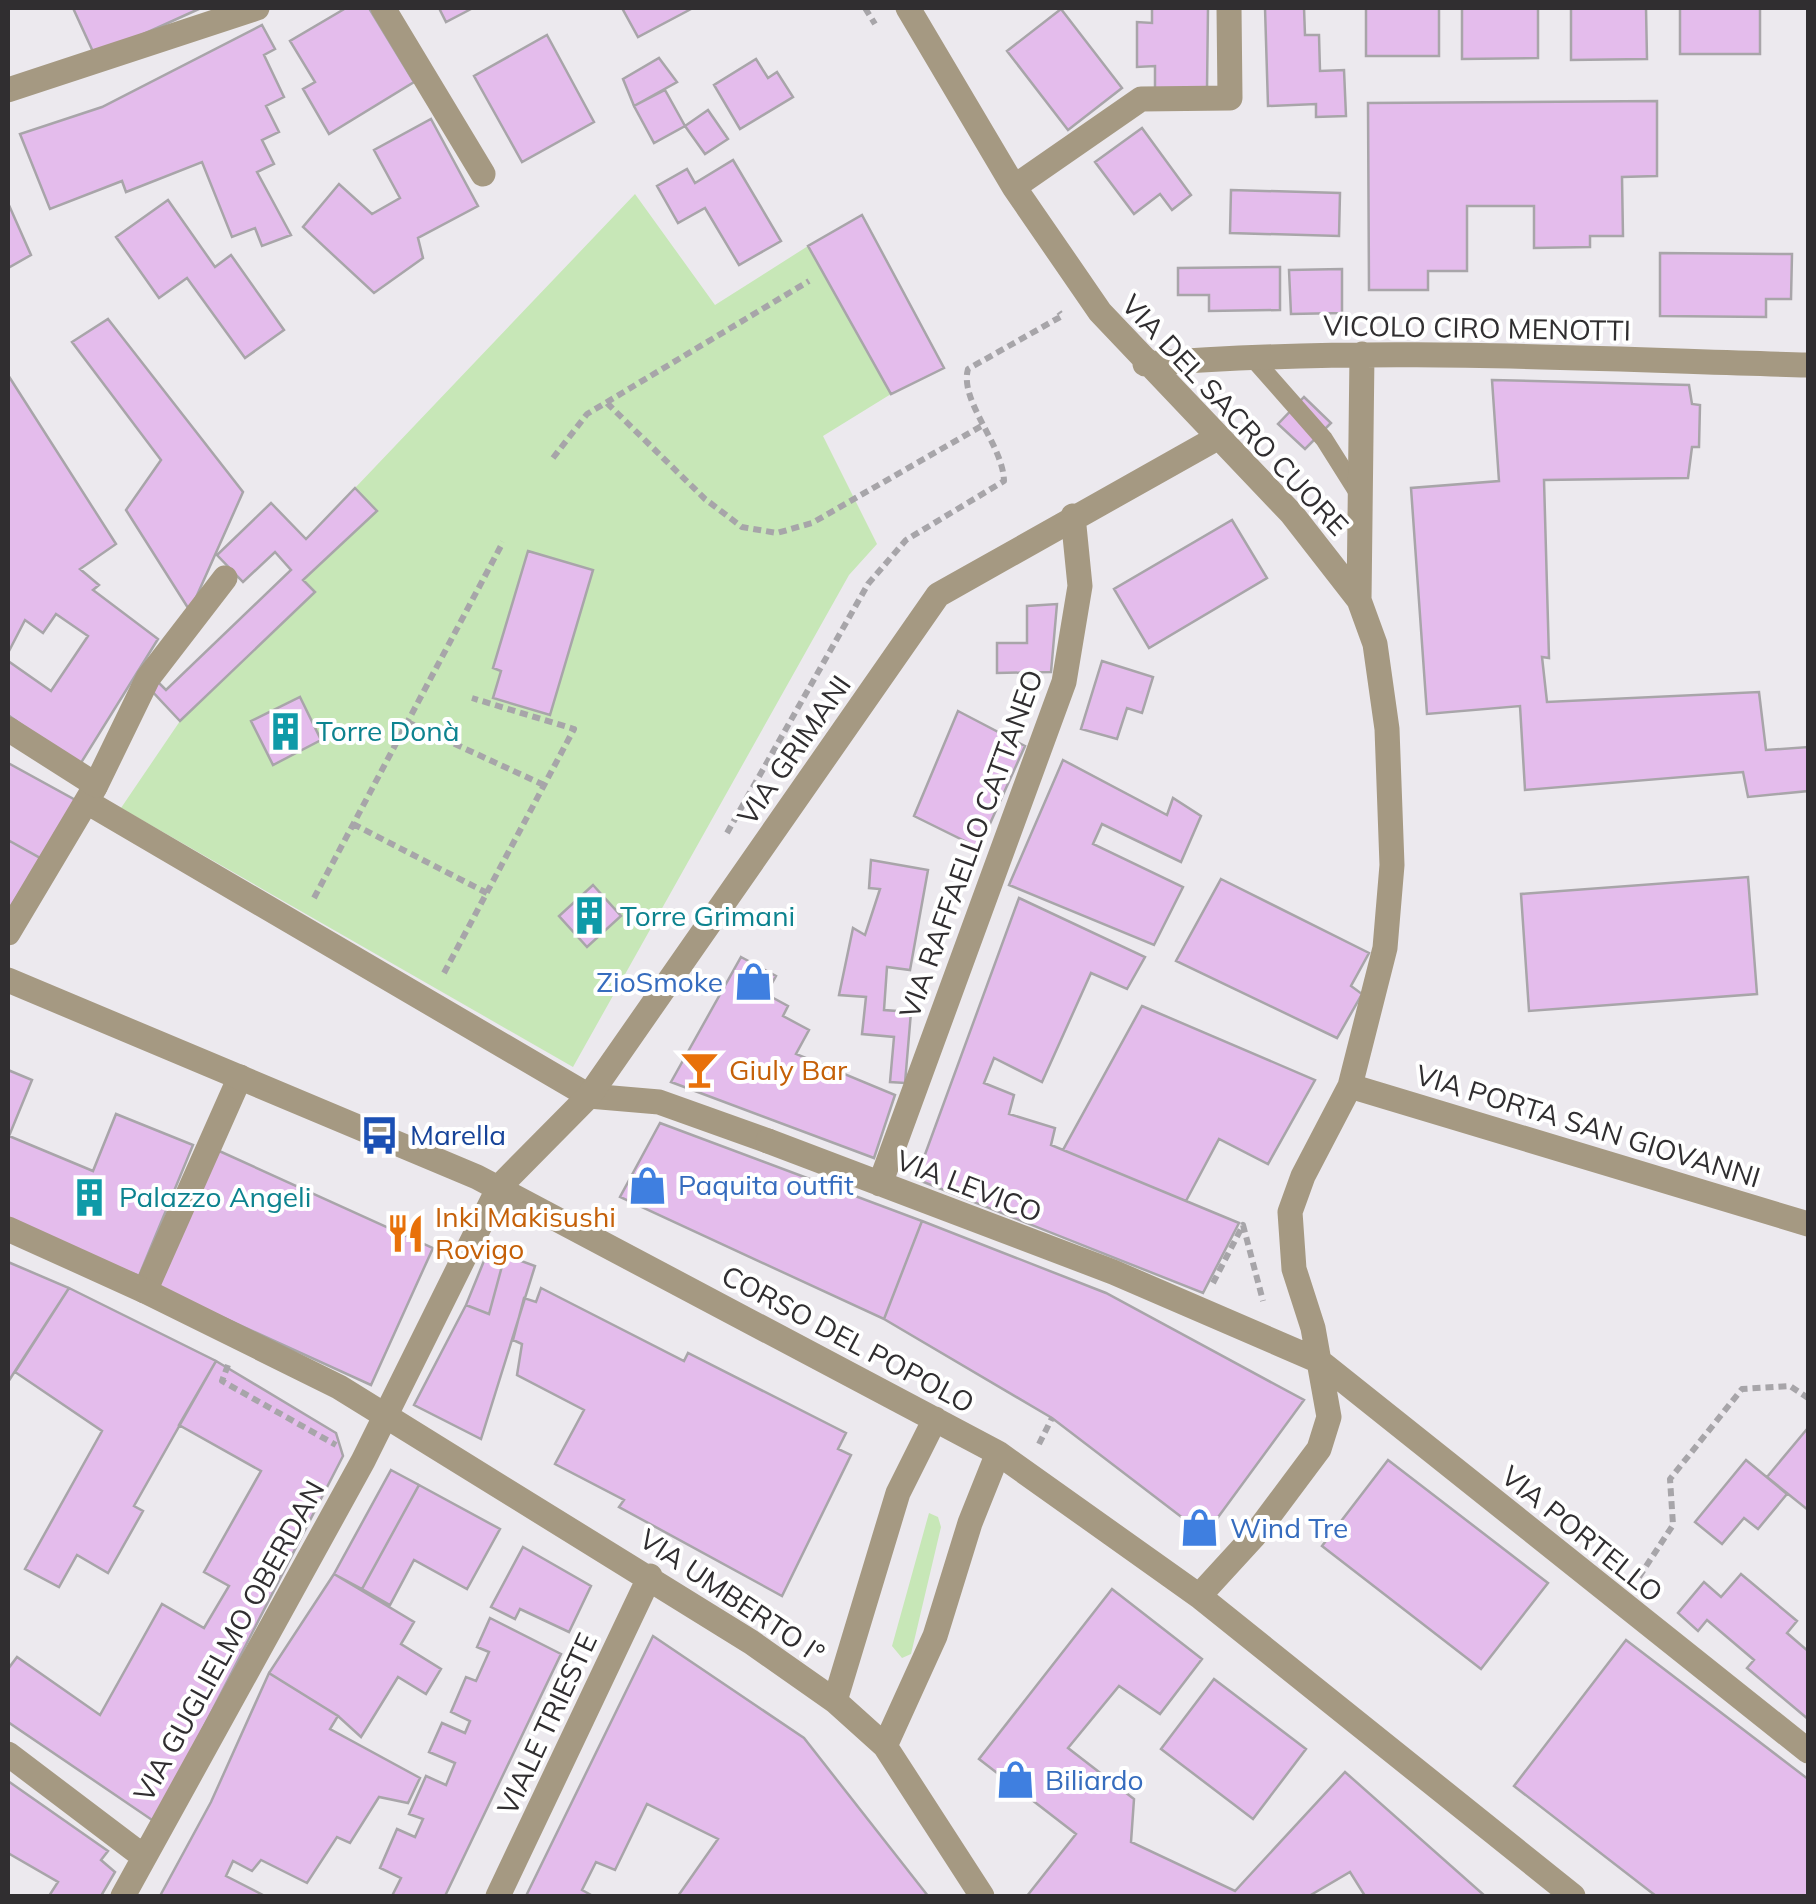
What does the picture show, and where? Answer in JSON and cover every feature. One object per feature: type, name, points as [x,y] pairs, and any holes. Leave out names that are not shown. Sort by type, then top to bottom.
[{"type":"street","points":[[8,90],[257,8]]},
{"type":"street","points":[[382,8],[483,174]]},
{"type":"street","name":"VIA DEL SACRO CUORE","points":[[908,8],[1014,187],[1100,312],[1292,514],[1359,600],[1375,644],[1387,728],[1392,865],[1385,948],[1350,1086],[1302,1176],[1290,1212],[1294,1270],[1319,1361],[1328,1416],[1319,1449],[1254,1536],[1199,1596]]},
{"type":"street","points":[[1014,187],[1141,99],[1230,98],[1228,8]]},
{"type":"street","points":[[1359,600],[1362,354]]},
{"type":"street","name":"VICOLO CIRO MENOTTI","points":[[1146,364],[1250,355],[1362,354],[1808,365]]},
{"type":"street","name":"VIA GRIMANI","points":[[499,1187],[589,1096],[938,595],[1216,438]]},
{"type":"street","name":"VIA RAFFAELLO CATTANEO","points":[[880,1184],[1064,682],[1080,586],[1073,516]]},
{"type":"street","points":[[8,933],[91,793],[148,678],[224,578]]},
{"type":"street","points":[[8,729],[91,793],[299,925],[589,1096]]},
{"type":"street","name":"CORSO DEL POPOLO","points":[[8,980],[499,1187],[998,1453],[1199,1596],[1572,1896]]},
{"type":"street","points":[[145,1290],[240,1077]]},
{"type":"street","name":"VIA PORTA SAN GIOVANNI","points":[[1350,1086],[1808,1224]]},
{"type":"street","name":"VIA LEVICO","points":[[589,1096],[659,1102],[768,1141],[1114,1272],[1319,1361]]},
{"type":"street","name":"VIA GUGLIELMO OBERDAN","points":[[123,1896],[385,1414],[499,1187]]},
{"type":"street","name":"VIA UMBERTO I°","points":[[8,1229],[145,1290],[385,1414],[650,1576],[835,1701],[885,1746],[982,1896]]},
{"type":"street","name":"VIA PORTELLO","points":[[1319,1361],[1808,1751]]},
{"type":"street","points":[[835,1701],[898,1493],[935,1420]]},
{"type":"street","points":[[885,1746],[935,1636],[970,1523],[998,1453]]},
{"type":"street","name":"VIALE TRIESTE","points":[[498,1896],[650,1576]]},
{"type":"street","points":[[8,1754],[144,1857]]},
{"type":"lane","points":[[1250,355],[1324,439],[1361,498]]},
{"type":"path","points":[[865,8],[880,33]]},
{"type":"path","points":[[553,458],[587,414],[809,282]]},
{"type":"path","points":[[726,834],[868,584],[906,540],[1004,481],[1000,452],[966,389],[968,369],[1062,316],[1051,301]]},
{"type":"path","points":[[607,403],[705,499],[742,527],[777,533],[812,523],[984,424]]},
{"type":"path","points":[[299,925],[504,542]]},
{"type":"path","points":[[430,1000],[574,730],[472,698]]},
{"type":"path","points":[[407,722],[544,786]]},
{"type":"path","points":[[353,824],[487,893]]},
{"type":"path","points":[[227,1368],[222,1382],[340,1448]]},
{"type":"path","points":[[1620,1604],[1673,1526],[1670,1479],[1742,1389],[1790,1386],[1808,1398]]},
{"type":"green space","points":[[635,194],[715,305],[808,246],[891,394],[823,436],[877,544],[849,575],[573,1067],[121,808],[180,721],[314,593],[303,580],[376,511],[355,488]]},
{"type":"green space","points":[[929,1513],[938,1517],[941,1527],[911,1654],[902,1658],[892,1646]]},
{"type":"building","points":[[73,8],[201,8],[95,56]]},
{"type":"building","points":[[346,8],[369,8],[414,82],[329,134],[303,89],[315,82],[290,41]]},
{"type":"building","points":[[439,8],[473,8],[446,22]]},
{"type":"building","points":[[622,8],[693,8],[638,37]]},
{"type":"building","points":[[1152,8],[1208,8],[1207,89],[1155,89],[1155,66],[1137,67],[1137,22],[1152,23]]},
{"type":"building","points":[[1265,8],[1304,8],[1305,35],[1319,35],[1320,71],[1344,70],[1346,116],[1316,117],[1316,104],[1268,106]]},
{"type":"building","points":[[1366,8],[1439,8],[1439,56],[1366,56]]},
{"type":"building","points":[[1462,8],[1538,8],[1538,58],[1462,59]]},
{"type":"building","points":[[1571,8],[1646,8],[1647,59],[1571,60]]},
{"type":"building","points":[[1680,8],[1760,8],[1760,54],[1680,54]]},
{"type":"building","points":[[1061,9],[1122,88],[1068,130],[1007,51]]},
{"type":"building","points":[[262,25],[275,49],[264,55],[284,97],[266,106],[279,132],[262,140],[274,164],[257,172],[291,235],[262,246],[255,228],[232,237],[202,162],[126,192],[122,181],[50,209],[20,134],[102,107]]},
{"type":"building","points":[[547,35],[594,122],[522,162],[474,76]]},
{"type":"building","points":[[659,58],[677,82],[634,106],[623,79]]},
{"type":"building","points":[[756,59],[768,78],[777,72],[793,97],[740,129],[714,85]]},
{"type":"building","points":[[665,90],[685,126],[654,143],[634,106]]},
{"type":"building","points":[[1657,101],[1657,176],[1622,177],[1623,236],[1590,236],[1590,247],[1534,248],[1534,206],[1467,206],[1467,271],[1428,271],[1428,290],[1369,290],[1368,103]]},
{"type":"building","points":[[708,110],[728,139],[705,154],[685,126]]},
{"type":"building","points":[[431,119],[478,206],[418,238],[423,258],[374,293],[303,227],[339,184],[372,214],[400,198],[374,150]]},
{"type":"building","points":[[1142,128],[1191,195],[1172,210],[1160,194],[1134,214],[1095,162]]},
{"type":"building","points":[[733,160],[781,241],[739,265],[705,208],[678,223],[657,186],[687,169],[695,183]]},
{"type":"building","points":[[1231,190],[1340,193],[1339,236],[1230,233]]},
{"type":"building","points":[[168,200],[215,267],[231,255],[284,330],[245,358],[187,278],[159,298],[116,237]]},
{"type":"building","points":[[8,203],[31,255],[8,268]]},
{"type":"building","points":[[862,215],[944,368],[891,394],[808,246]]},
{"type":"building","points":[[1660,253],[1792,254],[1791,299],[1766,299],[1766,317],[1660,316]]},
{"type":"building","points":[[1280,267],[1280,310],[1209,311],[1209,295],[1178,295],[1178,268]]},
{"type":"building","points":[[1342,269],[1342,313],[1291,314],[1289,270]]},
{"type":"building","points":[[108,319],[243,492],[190,611],[126,510],[161,460],[72,342]]},
{"type":"building","points":[[8,375],[116,544],[80,569],[99,585],[93,590],[158,639],[79,766],[8,715],[8,661],[51,691],[88,636],[56,614],[43,633],[25,620],[8,653]]},
{"type":"building","points":[[1492,380],[1689,385],[1692,404],[1700,405],[1699,447],[1692,447],[1688,478],[1544,480],[1549,658],[1542,657],[1547,702],[1759,692],[1766,750],[1808,747],[1808,791],[1748,797],[1743,772],[1525,790],[1520,706],[1427,714],[1411,488],[1499,481]]},
{"type":"building","points":[[1304,397],[1331,423],[1305,449],[1278,424]]},
{"type":"building","points":[[355,488],[377,511],[303,580],[315,592],[180,721],[150,689],[158,682],[166,690],[291,570],[275,552],[243,582],[217,555],[271,503],[306,539]]},
{"type":"building","points":[[1232,520],[1267,578],[1149,648],[1114,589]]},
{"type":"building","points":[[528,551],[593,570],[550,715],[493,698],[501,671],[493,668]]},
{"type":"building","points":[[1057,604],[1051,672],[997,673],[997,643],[1027,643],[1027,606]]},
{"type":"building","points":[[1102,661],[1153,677],[1142,713],[1127,708],[1117,739],[1081,729]]},
{"type":"building","name":"Torre Donà","points":[[300,697],[321,740],[273,765],[251,721]]},
{"type":"building","points":[[958,711],[1025,746],[979,848],[914,816]]},
{"type":"building","points":[[1063,760],[1167,815],[1173,798],[1201,816],[1181,862],[1102,824],[1093,844],[1183,887],[1154,945],[1009,885]]},
{"type":"building","points":[[8,763],[79,802],[42,859],[8,840]]},
{"type":"building","points":[[8,840],[42,859],[9,909],[8,909]]},
{"type":"building","points":[[871,860],[928,870],[910,970],[887,967],[884,1010],[911,1012],[905,1083],[890,1082],[894,1037],[862,1034],[866,997],[839,995],[853,928],[865,935],[880,889],[869,888]]},
{"type":"building","points":[[1748,877],[1757,994],[1529,1011],[1521,894]]},
{"type":"building","points":[[1221,879],[1369,953],[1351,986],[1362,994],[1337,1038],[1176,961]]},
{"type":"building","name":"Torre Grimani","points":[[593,885],[621,916],[587,947],[559,916]]},
{"type":"building","points":[[1019,898],[1145,957],[1127,989],[1091,973],[1042,1082],[994,1058],[984,1083],[1014,1095],[1009,1114],[1055,1128],[1051,1145],[1239,1223],[1203,1293],[916,1179]]},
{"type":"building","points":[[741,957],[776,976],[766,994],[788,1006],[783,1016],[809,1030],[796,1054],[895,1095],[874,1158],[671,1082]]},
{"type":"building","points":[[1142,1006],[1315,1080],[1268,1164],[1219,1139],[1186,1201],[1063,1150]]},
{"type":"building","name":"Palazzo Angeli","points":[[8,1070],[32,1080],[9,1136],[93,1171],[116,1114],[193,1145],[139,1276],[8,1222]]},
{"type":"building","points":[[660,1123],[922,1221],[884,1319],[620,1197]]},
{"type":"building","points":[[217,1150],[433,1248],[371,1385],[154,1286]]},
{"type":"building","points":[[922,1221],[1106,1293],[1304,1400],[1205,1535],[1052,1418],[884,1319]]},
{"type":"building","points":[[488,1251],[505,1255],[489,1314],[466,1305]]},
{"type":"building","points":[[505,1255],[535,1266],[481,1439],[414,1405],[466,1305],[489,1314]]},
{"type":"building","points":[[8,1262],[69,1288],[8,1382]]},
{"type":"building","points":[[69,1288],[216,1361],[134,1506],[143,1511],[108,1573],[77,1555],[59,1587],[25,1569],[102,1431],[15,1372]]},
{"type":"building","points":[[541,1288],[684,1361],[688,1353],[846,1433],[838,1449],[851,1455],[782,1596],[619,1507],[624,1500],[555,1464],[584,1410],[517,1375],[522,1344],[513,1340],[524,1298],[536,1302]]},
{"type":"building","points":[[216,1361],[336,1433],[343,1456],[155,1822],[8,1722],[8,1669],[17,1657],[100,1715],[162,1604],[204,1628],[229,1586],[204,1572],[261,1471],[179,1425]]},
{"type":"building","points":[[1808,1430],[1808,1510],[1767,1477]]},
{"type":"building","points":[[1388,1460],[1548,1583],[1481,1669],[1322,1546]]},
{"type":"building","points":[[1746,1460],[1787,1494],[1758,1529],[1744,1518],[1722,1544],[1695,1522]]},
{"type":"building","points":[[391,1470],[419,1485],[362,1589],[334,1574]]},
{"type":"building","points":[[419,1485],[500,1529],[467,1589],[414,1560],[390,1605],[362,1589]]},
{"type":"building","points":[[523,1547],[591,1586],[569,1632],[520,1609],[515,1619],[491,1607]]},
{"type":"building","points":[[334,1574],[414,1622],[401,1644],[441,1669],[426,1694],[398,1677],[361,1737],[338,1716],[269,1673]]},
{"type":"building","points":[[1741,1574],[1797,1621],[1787,1633],[1808,1651],[1808,1719],[1747,1668],[1754,1660],[1707,1620],[1698,1631],[1678,1613],[1704,1582],[1721,1597]]},
{"type":"building","points":[[1112,1589],[1202,1659],[1160,1714],[1119,1686],[1068,1748],[1134,1799],[1131,1842],[1235,1891],[1345,1772],[1485,1896],[1365,1896],[1350,1872],[1309,1896],[1027,1896],[1076,1834],[979,1759]]},
{"type":"building","points":[[490,1618],[561,1654],[445,1896],[392,1896],[401,1878],[380,1868],[397,1829],[415,1837],[423,1819],[409,1814],[426,1776],[446,1785],[455,1763],[429,1752],[442,1723],[465,1733],[470,1721],[451,1712],[466,1677],[476,1681],[489,1652],[477,1647]]},
{"type":"building","points":[[653,1636],[804,1738],[928,1896],[678,1896],[718,1839],[647,1804],[615,1870],[596,1862],[582,1890],[593,1896],[526,1896]]},
{"type":"building","points":[[1626,1640],[1808,1779],[1808,1896],[1656,1896],[1514,1786]]},
{"type":"building","points":[[269,1673],[338,1716],[330,1729],[420,1778],[408,1803],[379,1797],[350,1843],[337,1837],[307,1883],[261,1860],[252,1871],[233,1861],[226,1876],[265,1896],[160,1896],[211,1802]]},
{"type":"building","points":[[1214,1679],[1306,1749],[1253,1819],[1161,1749]]},
{"type":"building","points":[[8,1781],[108,1851],[101,1860],[115,1872],[101,1896],[49,1896],[58,1882],[8,1853]]},
{"type":"place","name":"Torre Donà","points":[[286,731]]},
{"type":"place","name":"Torre Grimani","points":[[590,916]]},
{"type":"place","name":"ZioSmoke","points":[[753,982]]},
{"type":"place","name":"Giuly Bar","points":[[699,1070]]},
{"type":"place","name":"Marella","points":[[380,1135]]},
{"type":"place","name":"Paquita outfit","points":[[648,1185]]},
{"type":"place","name":"Palazzo Angeli","points":[[89,1197]]},
{"type":"place","name":"Inki Makisushi Rovigo","points":[[405,1233]]},
{"type":"place","name":"Wind Tre","points":[[1200,1528]]},
{"type":"place","name":"Biliardo","points":[[1015,1780]]}]
